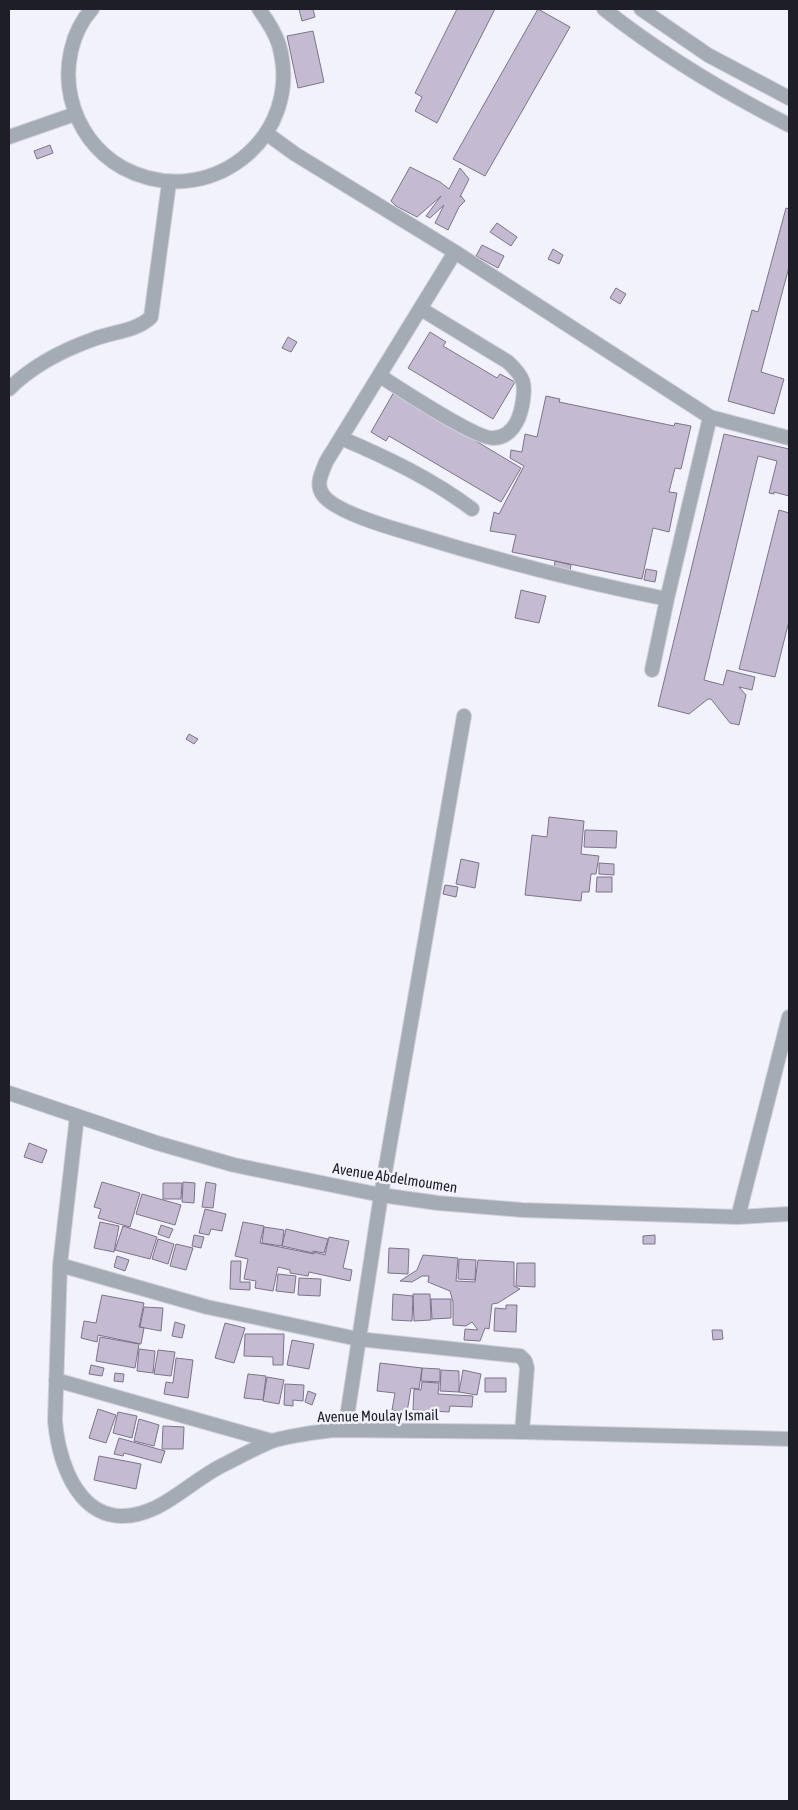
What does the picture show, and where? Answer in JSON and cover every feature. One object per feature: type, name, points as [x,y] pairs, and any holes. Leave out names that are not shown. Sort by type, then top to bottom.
[{"type":"street","points":[[92,9],[76,34],[69,60],[69,88],[75,114],[90,141],[112,162],[139,176],[170,182],[198,180],[225,171],[248,155],[266,133],[277,113],[282,90],[283,67],[279,44],[270,23],[259,9]]},
{"type":"street","points":[[604,9],[680,64],[736,98],[789,125]]},
{"type":"street","points":[[642,9],[708,55],[789,98]]},
{"type":"street","points":[[9,137],[75,114]]},
{"type":"street","points":[[266,133],[295,154],[454,252],[710,417],[789,438]]},
{"type":"street","points":[[9,389],[31,370],[61,353],[96,338],[138,325],[150,316],[170,182]]},
{"type":"street","points":[[454,252],[326,462],[319,479],[319,486],[324,496],[329,501],[354,514],[466,551],[559,576],[667,599]]},
{"type":"street","points":[[380,376],[450,419],[488,438],[501,437],[512,431],[521,412],[525,393],[524,382],[519,372],[508,362],[421,309]]},
{"type":"street","points":[[652,670],[710,417]]},
{"type":"street","points":[[341,438],[378,453],[420,475],[472,509]]},
{"type":"street","points":[[345,1430],[380,1195],[464,716]]},
{"type":"street","points":[[738,1217],[789,1017]]},
{"type":"street","name":"Avenue Abdelmoumen","points":[[9,1092],[157,1142],[234,1165],[380,1195],[438,1203],[522,1210],[738,1217],[789,1214]]},
{"type":"street","name":"Avenue Moulay Ismail","points":[[77,1116],[60,1265],[55,1421],[57,1443],[63,1463],[76,1490],[93,1508],[111,1515],[132,1515],[154,1508],[212,1470],[272,1442],[309,1434],[345,1430],[522,1432],[789,1439]]},
{"type":"street","points":[[60,1265],[207,1307],[358,1339],[512,1355],[523,1358],[527,1368],[522,1432]]},
{"type":"street","points":[[56,1380],[272,1442]]},
{"type":"building","points":[[299,9],[313,9],[315,17],[302,21]]},
{"type":"building","points":[[457,9],[495,9],[437,123],[415,111],[422,97],[415,93]]},
{"type":"building","points":[[538,9],[570,27],[485,176],[453,159]]},
{"type":"building","points":[[313,31],[324,82],[298,88],[287,36]]},
{"type":"building","points":[[50,145],[53,153],[37,159],[34,151]]},
{"type":"building","points":[[410,167],[440,182],[449,189],[460,168],[469,179],[460,197],[465,201],[459,207],[448,230],[435,223],[444,205],[430,218],[426,216],[441,196],[417,217],[396,206],[391,201]]},
{"type":"building","points":[[786,208],[789,209],[789,267],[761,372],[784,379],[774,414],[728,401],[752,310],[758,312]]},
{"type":"building","points":[[497,223],[517,237],[511,246],[490,232]]},
{"type":"building","points":[[482,245],[504,256],[498,268],[476,256]]},
{"type":"building","points":[[553,249],[563,255],[559,264],[548,259]]},
{"type":"building","points":[[616,288],[626,294],[620,304],[610,298]]},
{"type":"building","points":[[430,332],[446,342],[443,346],[497,378],[500,374],[515,382],[493,419],[408,368]]},
{"type":"building","points":[[288,337],[297,342],[291,352],[282,348]]},
{"type":"building","points":[[394,392],[521,468],[501,502],[389,436],[386,441],[371,432]]},
{"type":"building","points":[[546,396],[560,399],[559,402],[674,426],[675,423],[691,426],[681,469],[675,468],[669,492],[677,493],[669,532],[653,528],[642,579],[512,552],[516,535],[490,531],[494,512],[499,514],[524,466],[510,458],[511,450],[522,452],[525,434],[537,437]]},
{"type":"building","points":[[724,434],[789,449],[789,496],[774,492],[774,494],[769,493],[777,461],[758,456],[704,680],[723,685],[727,670],[755,677],[752,690],[739,687],[746,695],[739,725],[730,723],[711,699],[708,699],[689,714],[658,706]]},
{"type":"building","points":[[779,510],[789,513],[789,621],[775,677],[739,669]]},
{"type":"building","points":[[555,561],[571,565],[570,571],[554,568]]},
{"type":"building","points":[[646,569],[657,571],[655,582],[644,580]]},
{"type":"building","points":[[521,590],[546,596],[539,623],[515,618]]},
{"type":"building","points":[[189,734],[198,739],[194,744],[186,739]]},
{"type":"building","points":[[549,817],[584,821],[581,854],[599,856],[596,874],[591,874],[589,892],[582,892],[581,901],[525,895],[532,835],[547,837]]},
{"type":"building","points":[[585,830],[617,831],[616,848],[584,847]]},
{"type":"building","points":[[461,859],[479,863],[475,888],[456,884]]},
{"type":"building","points":[[599,863],[614,864],[614,875],[599,874]]},
{"type":"building","points":[[597,877],[612,877],[612,892],[596,892]]},
{"type":"building","points":[[445,885],[458,887],[456,897],[443,894]]},
{"type":"building","points":[[29,1143],[47,1150],[42,1163],[24,1157]]},
{"type":"building","points":[[102,1182],[140,1193],[130,1227],[98,1218],[101,1209],[94,1207]]},
{"type":"building","points":[[183,1182],[195,1183],[194,1203],[182,1202]]},
{"type":"building","points":[[206,1182],[216,1184],[213,1208],[202,1207]]},
{"type":"building","points":[[163,1183],[182,1183],[181,1199],[163,1199]]},
{"type":"building","points":[[142,1194],[181,1205],[175,1225],[136,1214]]},
{"type":"building","points":[[205,1209],[226,1214],[222,1231],[211,1229],[209,1235],[199,1233]]},
{"type":"building","points":[[100,1222],[119,1226],[114,1252],[94,1248]]},
{"type":"building","points":[[243,1222],[264,1226],[260,1243],[314,1254],[314,1252],[325,1255],[329,1237],[349,1241],[343,1268],[352,1270],[350,1281],[309,1272],[308,1276],[290,1273],[290,1270],[278,1267],[273,1291],[255,1288],[256,1281],[244,1279],[248,1259],[235,1256]]},
{"type":"building","points":[[161,1225],[173,1229],[169,1238],[158,1234]]},
{"type":"building","points":[[123,1226],[157,1237],[150,1259],[115,1250]]},
{"type":"building","points":[[264,1227],[284,1230],[282,1246],[262,1243]]},
{"type":"building","points":[[286,1229],[328,1239],[324,1253],[313,1251],[313,1253],[282,1246]]},
{"type":"building","points":[[194,1235],[204,1237],[201,1248],[192,1246]]},
{"type":"building","points":[[655,1235],[655,1244],[643,1244],[643,1236]]},
{"type":"building","points":[[158,1239],[174,1244],[168,1264],[152,1259]]},
{"type":"building","points":[[176,1244],[193,1248],[186,1270],[170,1266]]},
{"type":"building","points":[[389,1248],[409,1249],[408,1274],[388,1273]]},
{"type":"building","points":[[423,1255],[458,1258],[456,1281],[475,1282],[478,1260],[514,1262],[514,1286],[520,1289],[498,1303],[492,1304],[489,1329],[485,1328],[480,1341],[464,1340],[465,1329],[478,1330],[472,1322],[466,1326],[453,1325],[453,1302],[450,1291],[428,1282],[429,1276],[422,1276],[412,1282],[400,1281],[417,1270]]},
{"type":"building","points":[[117,1256],[129,1260],[125,1271],[114,1267]]},
{"type":"building","points":[[459,1259],[476,1260],[475,1280],[458,1279]]},
{"type":"building","points":[[231,1261],[241,1261],[240,1282],[250,1282],[250,1290],[230,1289]]},
{"type":"building","points":[[517,1263],[535,1263],[535,1287],[516,1286]]},
{"type":"building","points":[[278,1274],[296,1276],[294,1293],[276,1291]]},
{"type":"building","points":[[299,1278],[321,1279],[320,1296],[298,1295]]},
{"type":"building","points":[[393,1294],[413,1296],[412,1321],[392,1320]]},
{"type":"building","points":[[413,1294],[430,1294],[431,1320],[414,1321]]},
{"type":"building","points":[[102,1295],[144,1303],[139,1327],[144,1328],[141,1344],[98,1335],[97,1342],[81,1338],[84,1321],[96,1323]]},
{"type":"building","points":[[431,1299],[451,1299],[451,1318],[432,1319]]},
{"type":"building","points":[[506,1305],[517,1305],[516,1332],[494,1331],[495,1308],[506,1309]]},
{"type":"building","points":[[144,1307],[163,1308],[161,1331],[140,1327]]},
{"type":"building","points":[[175,1322],[185,1325],[182,1338],[172,1336]]},
{"type":"building","points":[[225,1323],[245,1328],[234,1363],[215,1358]]},
{"type":"building","points":[[712,1330],[722,1330],[723,1339],[713,1340]]},
{"type":"building","points":[[245,1334],[284,1334],[283,1365],[273,1365],[273,1357],[244,1356]]},
{"type":"building","points":[[100,1337],[139,1344],[135,1368],[96,1361]]},
{"type":"building","points":[[292,1340],[314,1344],[309,1369],[287,1365]]},
{"type":"building","points":[[139,1349],[155,1351],[153,1373],[137,1371]]},
{"type":"building","points":[[158,1350],[175,1352],[171,1376],[154,1374]]},
{"type":"building","points":[[176,1358],[193,1360],[188,1398],[164,1394],[166,1382],[173,1383]]},
{"type":"building","points":[[380,1363],[422,1368],[419,1389],[411,1388],[407,1412],[392,1410],[395,1393],[377,1391]]},
{"type":"building","points":[[91,1365],[104,1368],[102,1376],[89,1374]]},
{"type":"building","points":[[422,1368],[440,1369],[440,1382],[421,1381]]},
{"type":"building","points":[[441,1370],[459,1371],[459,1392],[440,1391]]},
{"type":"building","points":[[463,1370],[481,1374],[477,1395],[459,1392]]},
{"type":"building","points":[[115,1373],[124,1374],[123,1382],[114,1381]]},
{"type":"building","points":[[248,1374],[266,1376],[263,1400],[244,1398]]},
{"type":"building","points":[[267,1377],[284,1380],[279,1404],[263,1401]]},
{"type":"building","points":[[485,1378],[506,1378],[506,1392],[485,1392]]},
{"type":"building","points":[[422,1382],[439,1383],[438,1394],[473,1396],[472,1407],[450,1406],[449,1412],[413,1410],[414,1389],[421,1390]]},
{"type":"building","points":[[285,1384],[304,1385],[303,1401],[293,1400],[293,1406],[284,1405]]},
{"type":"building","points":[[308,1391],[316,1394],[312,1405],[305,1402]]},
{"type":"building","points":[[98,1409],[116,1415],[106,1443],[89,1438]]},
{"type":"building","points":[[118,1412],[137,1416],[132,1438],[113,1433]]},
{"type":"building","points":[[139,1419],[159,1425],[154,1446],[134,1441]]},
{"type":"building","points":[[163,1426],[184,1427],[183,1449],[162,1449]]},
{"type":"building","points":[[119,1438],[165,1451],[161,1463],[124,1453],[123,1456],[114,1454]]},
{"type":"building","points":[[99,1456],[141,1464],[136,1489],[94,1480]]}]
